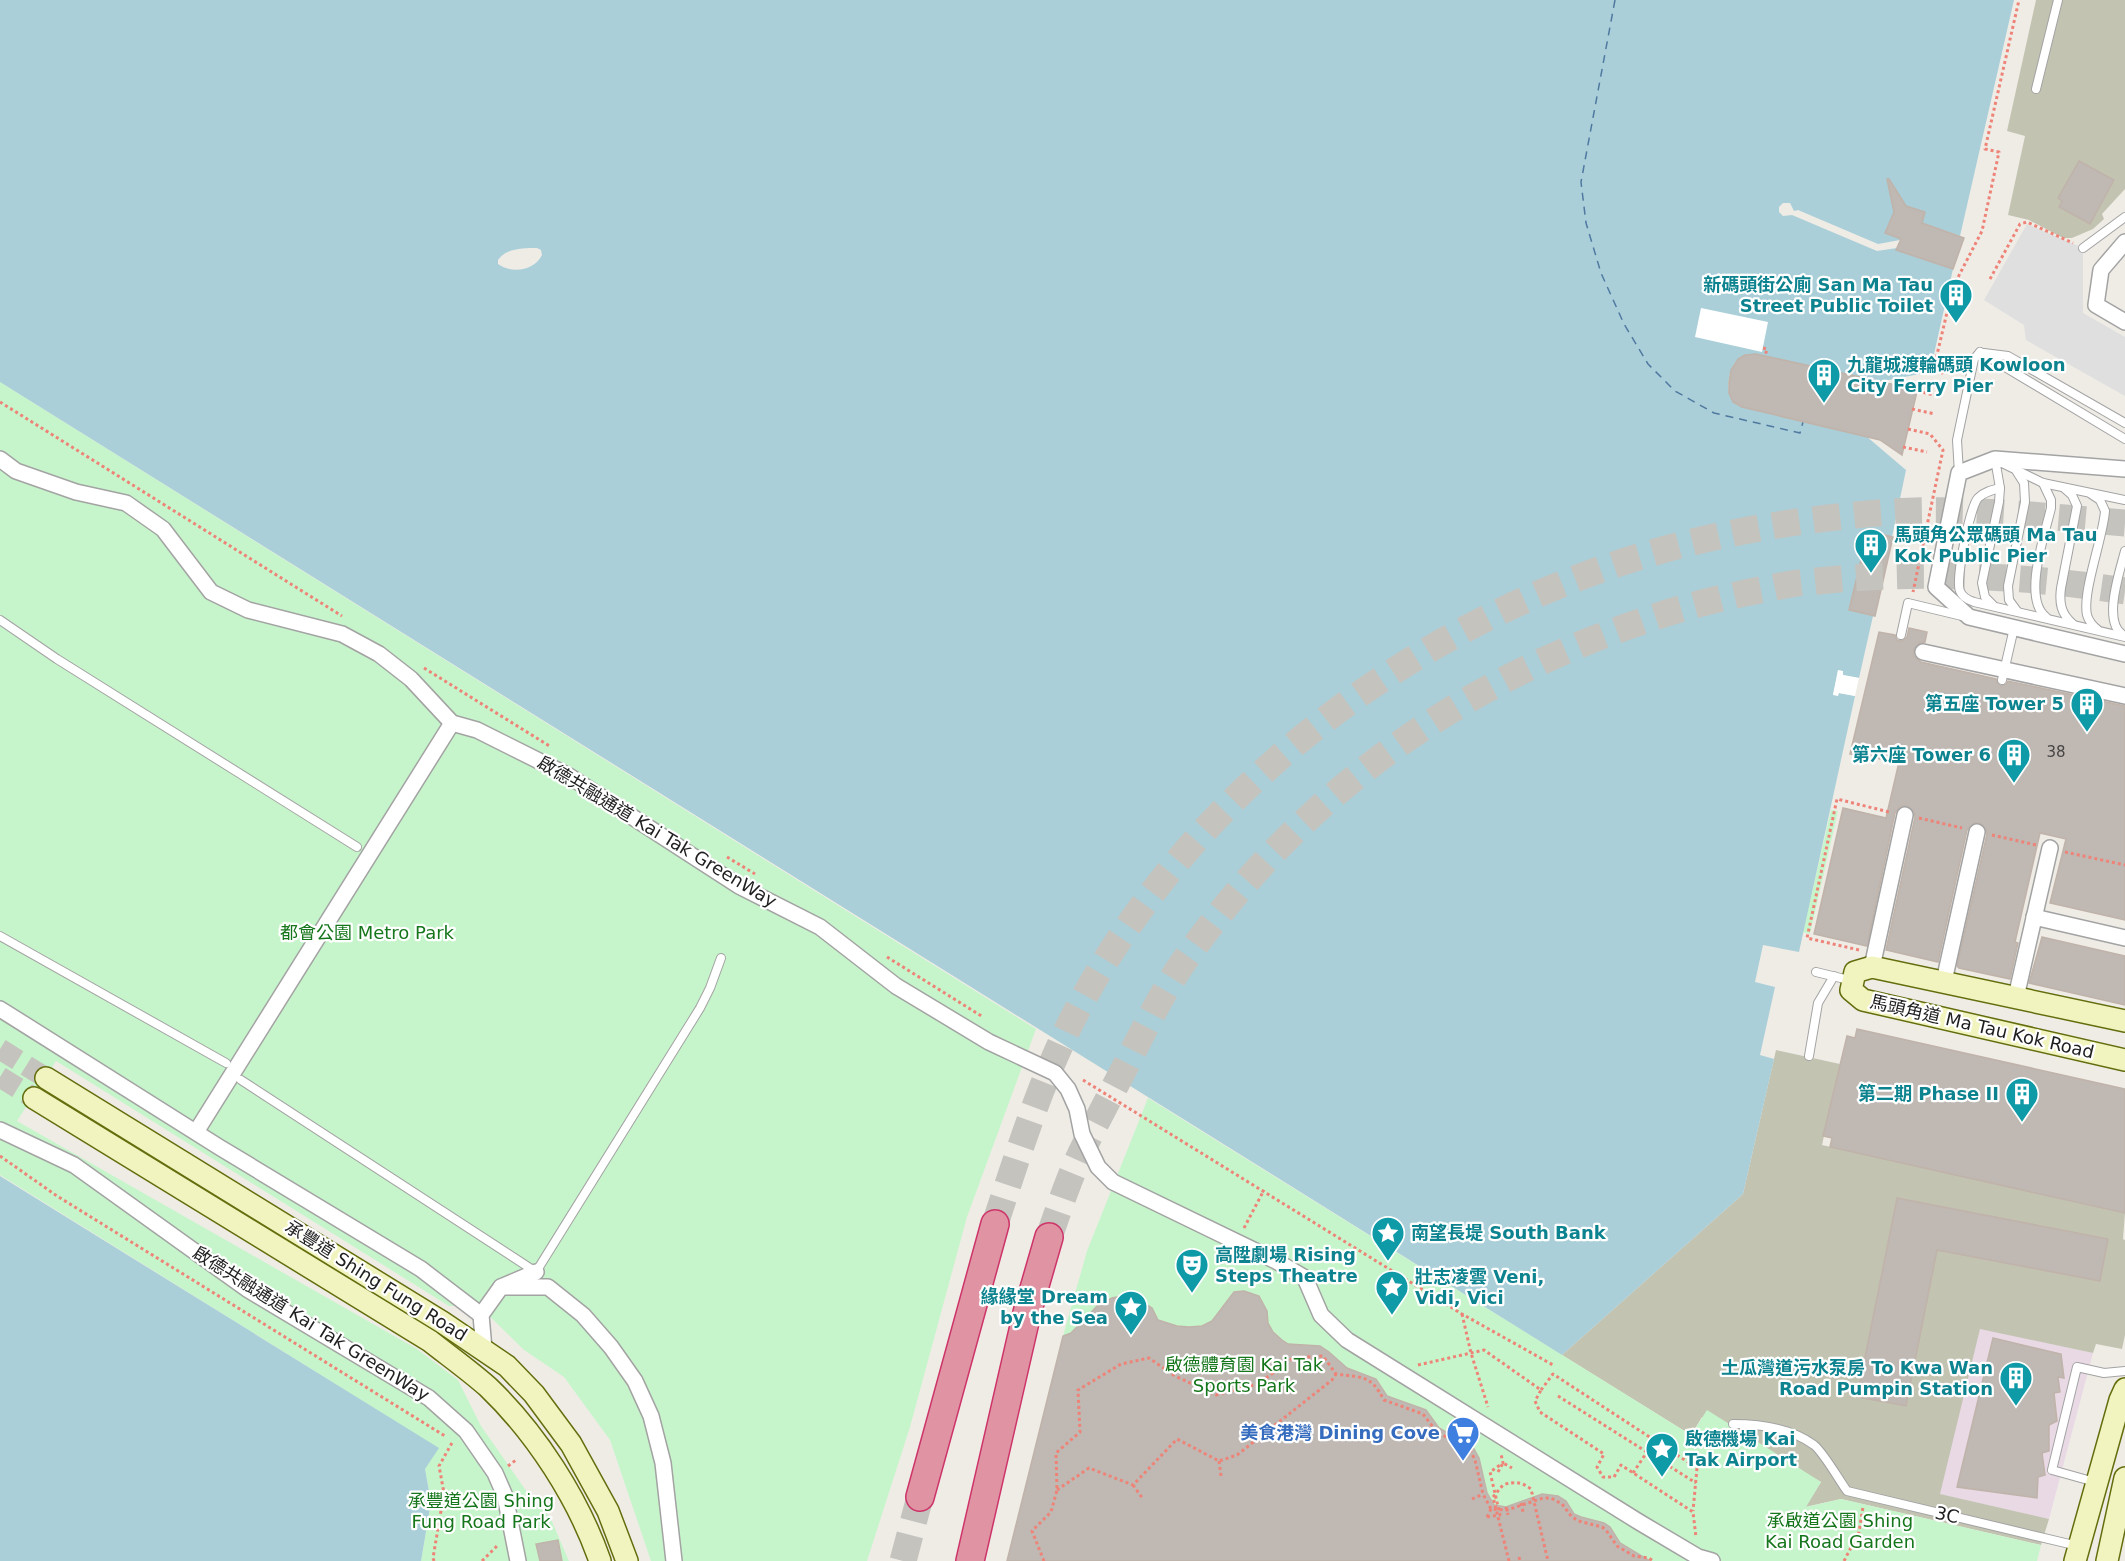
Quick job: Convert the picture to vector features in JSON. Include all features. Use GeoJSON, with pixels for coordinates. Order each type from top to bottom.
{"type":"FeatureCollection","features":[{"type":"Feature","properties":{"kind":"highway"},"geometry":{"type":"LineString","coordinates":[[920,1497],[995,1224]]}},
{"type":"Feature","properties":{"kind":"highway"},"geometry":{"type":"LineString","coordinates":[[970,1561],[1024,1324],[1049,1237]]}},
{"type":"Feature","properties":{"kind":"main road","name":"馬頭角道 Ma Tau Kok Road"},"geometry":{"type":"LineString","coordinates":[[2125,1021],[1872,967],[1843,978],[1851,990],[1863,1000],[2125,1060]]}},
{"type":"Feature","properties":{"kind":"main road","name":"承豐道 Shing Fung Road"},"geometry":{"type":"LineString","coordinates":[[46,1078],[484,1349],[507,1366],[534,1394],[571,1444],[608,1511],[627,1561]]}},
{"type":"Feature","properties":{"kind":"main road","name":"承豐道 Shing Fung Road"},"geometry":{"type":"LineString","coordinates":[[34,1098],[430,1341],[487,1387],[514,1415],[550,1463],[573,1499],[600,1561]]}},
{"type":"Feature","properties":{"kind":"main road"},"geometry":{"type":"LineString","coordinates":[[2077,1553],[2125,1389]]}},
{"type":"Feature","properties":{"kind":"main road"},"geometry":{"type":"LineString","coordinates":[[2107,1561],[2125,1478]]}},
{"type":"Feature","properties":{"kind":"street"},"geometry":{"type":"LineString","coordinates":[[2125,242],[2101,270],[2096,305],[2125,322]]}},
{"type":"Feature","properties":{"kind":"street","name":"啟德共融通道 Kai Tak GreenWay"},"geometry":{"type":"LineString","coordinates":[[0,459],[16,471],[76,492],[126,503],[163,529],[211,592],[248,610],[342,634],[379,654],[411,679],[452,723],[477,730],[569,776],[739,886],[820,927],[896,986],[989,1042],[1055,1072],[1068,1089],[1077,1109],[1082,1134],[1098,1167],[1113,1182],[1236,1242]]}},
{"type":"Feature","properties":{"kind":"street"},"geometry":{"type":"LineString","coordinates":[[2125,469],[1995,459],[1959,473],[1936,587],[1969,617],[2125,654]]}},
{"type":"Feature","properties":{"kind":"street"},"geometry":{"type":"LineString","coordinates":[[1923,652],[2004,675],[2125,696]]}},
{"type":"Feature","properties":{"kind":"street"},"geometry":{"type":"LineString","coordinates":[[196,1132],[452,723]]}},
{"type":"Feature","properties":{"kind":"street"},"geometry":{"type":"LineString","coordinates":[[1872,967],[1905,815]]}},
{"type":"Feature","properties":{"kind":"street"},"geometry":{"type":"LineString","coordinates":[[1944,981],[1977,832]]}},
{"type":"Feature","properties":{"kind":"street"},"geometry":{"type":"LineString","coordinates":[[2016,997],[2050,848]]}},
{"type":"Feature","properties":{"kind":"street"},"geometry":{"type":"LineString","coordinates":[[2034,917],[2125,938]]}},
{"type":"Feature","properties":{"kind":"street"},"geometry":{"type":"LineString","coordinates":[[0,1009],[421,1269],[481,1315]]}},
{"type":"Feature","properties":{"kind":"street","name":"啟德共融通道 Kai Tak GreenWay"},"geometry":{"type":"LineString","coordinates":[[0,1130],[74,1165],[247,1289],[429,1398],[466,1431],[495,1473],[505,1496],[518,1561]]}},
{"type":"Feature","properties":{"kind":"street"},"geometry":{"type":"LineString","coordinates":[[1236,1242],[1305,1278],[1321,1315],[1347,1340],[1705,1559]]}},
{"type":"Feature","properties":{"kind":"street"},"geometry":{"type":"LineString","coordinates":[[484,1349],[481,1315],[501,1287],[536,1272]]}},
{"type":"Feature","properties":{"kind":"street"},"geometry":{"type":"LineString","coordinates":[[501,1287],[548,1287],[584,1315],[635,1381],[651,1416],[663,1463],[674,1561]]}},
{"type":"Feature","properties":{"kind":"lane"},"geometry":{"type":"LineString","coordinates":[[2036,89],[2058,0]]}},
{"type":"Feature","properties":{"kind":"lane"},"geometry":{"type":"LineString","coordinates":[[2083,248],[2125,217]]}},
{"type":"Feature","properties":{"kind":"lane"},"geometry":{"type":"LineString","coordinates":[[1980,352],[2008,356],[2125,423]]}},
{"type":"Feature","properties":{"kind":"lane"},"geometry":{"type":"LineString","coordinates":[[1980,352],[2125,439]]}},
{"type":"Feature","properties":{"kind":"lane"},"geometry":{"type":"LineString","coordinates":[[1959,473],[1957,440],[1974,359],[1980,352]]}},
{"type":"Feature","properties":{"kind":"lane"},"geometry":{"type":"LineString","coordinates":[[1995,459],[2043,483],[2123,501]]}},
{"type":"Feature","properties":{"kind":"lane"},"geometry":{"type":"LineString","coordinates":[[1994,607],[1985,597],[1982,584],[2000,488],[1995,459]]}},
{"type":"Feature","properties":{"kind":"lane"},"geometry":{"type":"LineString","coordinates":[[2017,472],[2024,483],[2025,502],[2008,586],[2009,600],[2018,612]]}},
{"type":"Feature","properties":{"kind":"lane"},"geometry":{"type":"LineString","coordinates":[[2043,483],[2051,500],[2051,508],[2034,591],[2039,611],[2048,619]]}},
{"type":"Feature","properties":{"kind":"lane"},"geometry":{"type":"LineString","coordinates":[[2000,488],[1984,493],[1974,504],[1958,581],[1962,595],[1994,607],[2125,636]]}},
{"type":"Feature","properties":{"kind":"lane"},"geometry":{"type":"LineString","coordinates":[[2064,488],[2072,495],[2077,506],[2060,602],[2064,615],[2074,625]]}},
{"type":"Feature","properties":{"kind":"lane"},"geometry":{"type":"LineString","coordinates":[[2091,494],[2100,500],[2105,511],[2087,601],[2091,624],[2100,631]]}},
{"type":"Feature","properties":{"kind":"lane"},"geometry":{"type":"LineString","coordinates":[[2125,551],[2113,607],[2116,629],[2125,636]]}},
{"type":"Feature","properties":{"kind":"lane"},"geometry":{"type":"LineString","coordinates":[[1901,635],[1908,603],[1969,617]]}},
{"type":"Feature","properties":{"kind":"lane"},"geometry":{"type":"LineString","coordinates":[[0,620],[57,659],[357,847]]}},
{"type":"Feature","properties":{"kind":"lane"},"geometry":{"type":"LineString","coordinates":[[2004,675],[2014,628]]}},
{"type":"Feature","properties":{"kind":"lane"},"geometry":{"type":"LineString","coordinates":[[0,936],[226,1063]]}},
{"type":"Feature","properties":{"kind":"lane"},"geometry":{"type":"LineString","coordinates":[[241,1080],[536,1272],[700,1008],[721,958]]}},
{"type":"Feature","properties":{"kind":"lane"},"geometry":{"type":"LineString","coordinates":[[1816,972],[1843,978]]}},
{"type":"Feature","properties":{"kind":"lane"},"geometry":{"type":"LineString","coordinates":[[1809,1056],[1818,1003],[1843,978]]}},
{"type":"Feature","properties":{"kind":"lane"},"geometry":{"type":"LineString","coordinates":[[2097,1482],[2052,1470],[2077,1367],[2104,1373],[2125,1371]]}},
{"type":"Feature","properties":{"kind":"lane","name":"3C"},"geometry":{"type":"LineString","coordinates":[[1733,1424],[1750,1424],[1785,1430],[1815,1446],[1847,1491],[2077,1553]]}},
{"type":"Feature","properties":{"kind":"path"},"geometry":{"type":"LineString","coordinates":[[1943,374],[1936,359],[1953,287],[1982,231],[1999,152],[1985,148],[2019,0]]}},
{"type":"Feature","properties":{"kind":"path"},"geometry":{"type":"LineString","coordinates":[[1990,279],[2020,224],[2027,222],[2083,248]]}},
{"type":"Feature","properties":{"kind":"path"},"geometry":{"type":"LineString","coordinates":[[1763,348],[1767,349],[1765,356]]}},
{"type":"Feature","properties":{"kind":"path"},"geometry":{"type":"LineString","coordinates":[[1917,391],[1938,396]]}},
{"type":"Feature","properties":{"kind":"path"},"geometry":{"type":"LineString","coordinates":[[1912,409],[1935,414]]}},
{"type":"Feature","properties":{"kind":"path"},"geometry":{"type":"LineString","coordinates":[[1908,429],[1930,434],[1943,450],[1911,603]]}},
{"type":"Feature","properties":{"kind":"path"},"geometry":{"type":"LineString","coordinates":[[1903,447],[1927,452]]}},
{"type":"Feature","properties":{"kind":"path"},"geometry":{"type":"LineString","coordinates":[[1807,938],[1837,800]]}},
{"type":"Feature","properties":{"kind":"path"},"geometry":{"type":"LineString","coordinates":[[1141,1115],[1462,1314],[1553,1365]]}},
{"type":"Feature","properties":{"kind":"path"},"geometry":{"type":"LineString","coordinates":[[0,1156],[57,1196],[454,1441],[439,1466],[444,1494],[434,1561]]}},
{"type":"Feature","properties":{"kind":"path"},"geometry":{"type":"LineString","coordinates":[[1236,1242],[1264,1190]]}},
{"type":"Feature","properties":{"kind":"path"},"geometry":{"type":"LineString","coordinates":[[1462,1314],[1470,1353],[1496,1432],[1503,1463],[1498,1472]]}},
{"type":"Feature","properties":{"kind":"path"},"geometry":{"type":"LineString","coordinates":[[1396,1370],[1484,1350],[1541,1390]]}},
{"type":"Feature","properties":{"kind":"path"},"geometry":{"type":"LineString","coordinates":[[1044,1561],[1032,1531],[1051,1512],[1058,1490],[1056,1453],[1080,1432],[1078,1390],[1121,1364],[1149,1358],[1175,1376],[1216,1395],[1258,1384],[1293,1359],[1323,1356],[1336,1374],[1373,1382],[1384,1400],[1423,1413],[1437,1431],[1470,1450],[1475,1460],[1483,1494],[1491,1509]]}},
{"type":"Feature","properties":{"kind":"path"},"geometry":{"type":"LineString","coordinates":[[1133,1485],[1177,1439],[1218,1461],[1238,1455],[1332,1380],[1336,1374]]}},
{"type":"Feature","properties":{"kind":"path"},"geometry":{"type":"LineString","coordinates":[[1693,1512],[1621,1465],[1614,1477],[1603,1477],[1597,1467],[1604,1454],[1539,1412],[1535,1401],[1553,1374],[1697,1468],[1693,1512],[1705,1559]]}},
{"type":"Feature","properties":{"kind":"path"},"geometry":{"type":"LineString","coordinates":[[1558,1396],[1696,1483]]}},
{"type":"Feature","properties":{"kind":"path"},"geometry":{"type":"LineString","coordinates":[[1633,1473],[1647,1452]]}},
{"type":"Feature","properties":{"kind":"path"},"geometry":{"type":"LineString","coordinates":[[1218,1461],[1221,1476]]}},
{"type":"Feature","properties":{"kind":"path"},"geometry":{"type":"LineString","coordinates":[[1503,1463],[1512,1468]]}},
{"type":"Feature","properties":{"kind":"path"},"geometry":{"type":"LineString","coordinates":[[1491,1509],[1487,1517],[1500,1515],[1490,1473],[1503,1463]]}},
{"type":"Feature","properties":{"kind":"path"},"geometry":{"type":"LineString","coordinates":[[1058,1490],[1089,1468],[1133,1485],[1143,1499]]}},
{"type":"Feature","properties":{"kind":"path"},"geometry":{"type":"LineString","coordinates":[[1509,1561],[1493,1497],[1503,1485],[1518,1482],[1531,1489],[1548,1561]]}},
{"type":"Feature","properties":{"kind":"path"},"geometry":{"type":"LineString","coordinates":[[1472,1499],[1483,1494]]}},
{"type":"Feature","properties":{"kind":"path"},"geometry":{"type":"LineString","coordinates":[[1491,1509],[1507,1511],[1543,1498],[1557,1500],[1572,1517],[1606,1530],[1617,1546],[1634,1556],[1653,1561]]}},
{"type":"Feature","properties":{"kind":"path"},"geometry":{"type":"LineString","coordinates":[[1844,1561],[1859,1532],[1863,1504]]}},
{"type":"Feature","properties":{"kind":"path"},"geometry":{"type":"LineString","coordinates":[[1521,1505],[1523,1512]]}},
{"type":"Feature","properties":{"kind":"shaded area"},"geometry":{"type":"Polygon","coordinates":[[[2036,0],[2125,0],[2125,189],[2102,214],[2104,219],[2093,229],[2072,238],[2063,238],[2029,220],[2008,215],[2025,136],[2007,131],[2036,0]]]}},
{"type":"Feature","properties":{"kind":"shaded area"},"geometry":{"type":"Polygon","coordinates":[[[2027,224],[2083,248],[2083,313],[2125,337],[2125,396],[2026,340],[2024,325],[1984,300],[2027,224]]]}},
{"type":"Feature","properties":{"kind":"shaded area"},"geometry":{"type":"Polygon","coordinates":[[[1776,1050],[1840,1064],[1822,1145],[2125,1213],[2123,1239],[2125,1240],[2125,1335],[2122,1349],[2096,1344],[2093,1353],[1980,1329],[1940,1494],[2049,1519],[2041,1545],[1841,1499],[1805,1507],[1821,1482],[1702,1417],[1691,1435],[1562,1355],[1743,1194],[1776,1050]]]}},
{"type":"Feature","properties":{"kind":"shaded area","name":"土瓜灣道污水泵房 To Kwa Wan Road Pumpin Station"},"geometry":{"type":"Polygon","coordinates":[[[1980,1328],[2093,1353],[2049,1519],[1939,1494],[1980,1328]]]}},
{"type":"Feature","properties":{"kind":"green space","name":"都會公園 Metro Park"},"geometry":{"type":"Polygon","coordinates":[[[0,382],[1036,1029],[967,1217],[910,1427],[867,1561],[651,1561],[610,1440],[564,1377],[524,1350],[473,1300],[468,1306],[449,1306],[56,1061],[17,1121],[417,1349],[458,1380],[481,1426],[527,1492],[550,1517],[569,1561],[421,1561],[431,1502],[425,1469],[438,1448],[0,1175],[0,382]]]}},
{"type":"Feature","properties":{"kind":"green space"},"geometry":{"type":"Polygon","coordinates":[[[1831,810],[1838,811],[1810,934],[1803,932],[1831,810]]]}},
{"type":"Feature","properties":{"kind":"green space","name":"啟德體育園 Kai Tak Sports Park"},"geometry":{"type":"Polygon","coordinates":[[[1148,1098],[1691,1435],[1707,1410],[1821,1482],[1806,1507],[1841,1499],[2041,1545],[2037,1561],[1007,1561],[1063,1336],[1087,1251],[1148,1098]]]}},
{"type":"Feature","properties":{"kind":"water"},"geometry":{"type":"Polygon","coordinates":[[[0,0],[2014,0],[1960,236],[1922,223],[1900,240],[1878,244],[1798,210],[1794,211],[1790,203],[1783,203],[1779,207],[1779,212],[1783,216],[1792,215],[1877,251],[1897,248],[1897,250],[1953,269],[1930,372],[1878,382],[1756,354],[1739,358],[1731,370],[1728,383],[1730,396],[1737,405],[1866,436],[1906,470],[1892,537],[1868,532],[1849,610],[1873,616],[1859,678],[1843,675],[1838,671],[1833,695],[1839,693],[1855,696],[1799,952],[1763,945],[1755,982],[1775,987],[1760,1055],[1774,1059],[1743,1194],[1562,1355],[0,382],[0,0]],[[532,248],[510,251],[501,256],[498,264],[516,270],[528,268],[534,265],[542,255],[541,250],[532,248]]]}},
{"type":"Feature","properties":{"kind":"water"},"geometry":{"type":"Polygon","coordinates":[[[0,1176],[439,1448],[425,1469],[431,1502],[421,1561],[0,1561],[0,1176]]]}},
{"type":"Feature","properties":{"kind":"pier"},"geometry":{"type":"Polygon","coordinates":[[[1701,308],[1768,322],[1762,352],[1695,337],[1701,308]]]}},
{"type":"Feature","properties":{"kind":"pier"},"geometry":{"type":"Polygon","coordinates":[[[1838,670],[1843,671],[1843,675],[1859,678],[1855,696],[1839,693],[1838,696],[1833,695],[1838,670]]]}},
{"type":"Feature","properties":{"kind":"building"},"geometry":{"type":"Polygon","coordinates":[[[2079,161],[2114,180],[2090,224],[2059,207],[2062,201],[2058,198],[2079,161]]]}},
{"type":"Feature","properties":{"kind":"building"},"geometry":{"type":"Polygon","coordinates":[[[1887,179],[1906,206],[1925,212],[1922,223],[1964,238],[1953,269],[1896,250],[1901,239],[1885,233],[1894,212],[1887,179]]]}},
{"type":"Feature","properties":{"kind":"building","name":"九龍城渡輪碼頭 Kowloon City Ferry Pier"},"geometry":{"type":"Polygon","coordinates":[[[1756,354],[1896,385],[1919,383],[1902,455],[1880,440],[1742,407],[1733,402],[1729,393],[1731,370],[1738,359],[1745,355],[1756,354]]]}},
{"type":"Feature","properties":{"kind":"building","name":"馬頭角公眾碼頭 Ma Tau Kok Public Pier"},"geometry":{"type":"Polygon","coordinates":[[[1868,531],[1893,537],[1875,616],[1849,610],[1868,531]]]}},
{"type":"Feature","properties":{"kind":"building"},"geometry":{"type":"Polygon","coordinates":[[[1909,628],[1927,632],[1925,642],[1920,643],[1914,649],[1914,656],[1921,662],[1996,679],[2001,686],[2008,681],[2125,706],[2125,920],[2050,903],[2066,839],[2040,833],[2015,942],[2018,943],[2010,979],[1957,966],[1987,834],[1986,829],[1980,823],[1974,823],[1967,830],[1938,962],[1886,950],[1915,817],[1914,812],[1908,806],[1901,806],[1895,813],[1867,946],[1814,934],[1843,808],[1886,818],[1899,762],[1850,754],[1879,632],[1895,635],[1897,640],[1902,641],[1907,637],[1909,628]]]}},
{"type":"Feature","properties":{"kind":"building"},"geometry":{"type":"Polygon","coordinates":[[[2042,937],[2125,956],[2125,1005],[2029,983],[2042,937]]]}},
{"type":"Feature","properties":{"kind":"building","name":"第二期 Phase II"},"geometry":{"type":"Polygon","coordinates":[[[1857,1029],[2125,1089],[2125,1213],[1830,1147],[1832,1138],[1823,1136],[1847,1036],[1855,1038],[1857,1029]]]}},
{"type":"Feature","properties":{"kind":"building"},"geometry":{"type":"Polygon","coordinates":[[[1897,1198],[2108,1239],[2100,1281],[1937,1250],[1906,1406],[1857,1397],[1897,1198]]]}},
{"type":"Feature","properties":{"kind":"building"},"geometry":{"type":"Polygon","coordinates":[[[1244,1291],[1259,1296],[1267,1311],[1268,1323],[1273,1332],[1282,1340],[1288,1344],[1320,1346],[1347,1368],[1376,1379],[1387,1396],[1426,1410],[1439,1428],[1473,1447],[1479,1458],[1487,1493],[1494,1505],[1506,1507],[1542,1494],[1558,1496],[1566,1501],[1574,1514],[1604,1523],[1610,1527],[1620,1543],[1650,1561],[1007,1561],[1063,1336],[1071,1333],[1098,1305],[1112,1298],[1127,1295],[1152,1308],[1158,1320],[1189,1327],[1202,1326],[1212,1321],[1234,1292],[1244,1291]]]}},
{"type":"Feature","properties":{"kind":"building","name":"土瓜灣道污水泵房 To Kwa Wan Road Pumpin Station"},"geometry":{"type":"Polygon","coordinates":[[[1993,1338],[2061,1354],[2064,1378],[2058,1377],[2060,1392],[2054,1393],[2057,1421],[2049,1425],[2049,1451],[2042,1453],[2045,1475],[2038,1477],[2037,1498],[1957,1487],[1993,1338]]]}},
{"type":"Feature","properties":{"kind":"building"},"geometry":{"type":"Polygon","coordinates":[[[558,1540],[562,1561],[540,1561],[536,1544],[558,1540]]]}},
{"type":"Feature","properties":{"kind":"ferry route"},"geometry":{"type":"LineString","coordinates":[[1615,0],[1581,182],[1586,223],[1601,273],[1624,324],[1648,364],[1675,391],[1714,413],[1800,433],[1803,422]]}},
{"type":"Feature","properties":{"kind":"tunnel"},"geometry":{"type":"LineString","coordinates":[[995,1224],[1035,1105],[1072,1019],[1135,916],[1192,845],[1255,780],[1324,721],[1398,668],[1477,623],[1560,585],[1645,555],[1736,532],[1829,518],[1920,511],[2008,513],[2125,523]]}},
{"type":"Feature","properties":{"kind":"tunnel"},"geometry":{"type":"LineString","coordinates":[[1049,1237],[1081,1153],[1152,1014],[1182,964],[1227,905],[1275,851],[1327,801],[1383,756],[1442,716],[1504,680],[1570,649],[1640,622],[1729,596],[1784,585],[1847,578],[1927,575],[2046,581],[2125,591]]}},
{"type":"Feature","properties":{"kind":"tunnel"},"geometry":{"type":"LineString","coordinates":[[0,1049],[46,1078]]}},
{"type":"Feature","properties":{"kind":"tunnel"},"geometry":{"type":"LineString","coordinates":[[0,1077],[34,1098]]}},
{"type":"Feature","properties":{"kind":"tunnel"},"geometry":{"type":"LineString","coordinates":[[903,1561],[920,1497]]}},
{"type":"Feature","properties":{"kind":"place","name":"新碼頭街公廁 San Ma Tau Street Public Toilet"},"geometry":{"type":"Point","coordinates":[1956,324]}},
{"type":"Feature","properties":{"kind":"place","name":"九龍城渡輪碼頭 Kowloon City Ferry Pier"},"geometry":{"type":"Point","coordinates":[1824,404]}},
{"type":"Feature","properties":{"kind":"place","name":"馬頭角公眾碼頭 Ma Tau Kok Public Pier"},"geometry":{"type":"Point","coordinates":[1871,574]}},
{"type":"Feature","properties":{"kind":"place","name":"第五座 Tower 5"},"geometry":{"type":"Point","coordinates":[2087,733]}},
{"type":"Feature","properties":{"kind":"place","name":"第六座 Tower 6"},"geometry":{"type":"Point","coordinates":[2014,784]}},
{"type":"Feature","properties":{"kind":"place","name":"第二期 Phase II"},"geometry":{"type":"Point","coordinates":[2022,1123]}},
{"type":"Feature","properties":{"kind":"place","name":"南望長堤 South Bank"},"geometry":{"type":"Point","coordinates":[1388,1262]}},
{"type":"Feature","properties":{"kind":"place","name":"高陞劇場 Rising Steps Theatre"},"geometry":{"type":"Point","coordinates":[1192,1294]}},
{"type":"Feature","properties":{"kind":"place","name":"壯志凌雲 Veni, Vidi, Vici"},"geometry":{"type":"Point","coordinates":[1392,1316]}},
{"type":"Feature","properties":{"kind":"place","name":"緣緣堂 Dream by the Sea"},"geometry":{"type":"Point","coordinates":[1131,1336]}},
{"type":"Feature","properties":{"kind":"place","name":"土瓜灣道污水泵房 To Kwa Wan Road Pumpin Station"},"geometry":{"type":"Point","coordinates":[2016,1407]}},
{"type":"Feature","properties":{"kind":"place","name":"美食港灣 Dining Cove"},"geometry":{"type":"Point","coordinates":[1463,1462]}},
{"type":"Feature","properties":{"kind":"place","name":"啟德機場 Kai Tak Airport"},"geometry":{"type":"Point","coordinates":[1662,1478]}},
{"type":"Feature","properties":{"kind":"park label","name":"承豐道公園 Shing Fung Road Park"},"geometry":{"type":"Point","coordinates":[481,1511]}},
{"type":"Feature","properties":{"kind":"park label","name":"承啟道公園 Shing Kai Road Garden"},"geometry":{"type":"Point","coordinates":[1840,1531]}}]}
